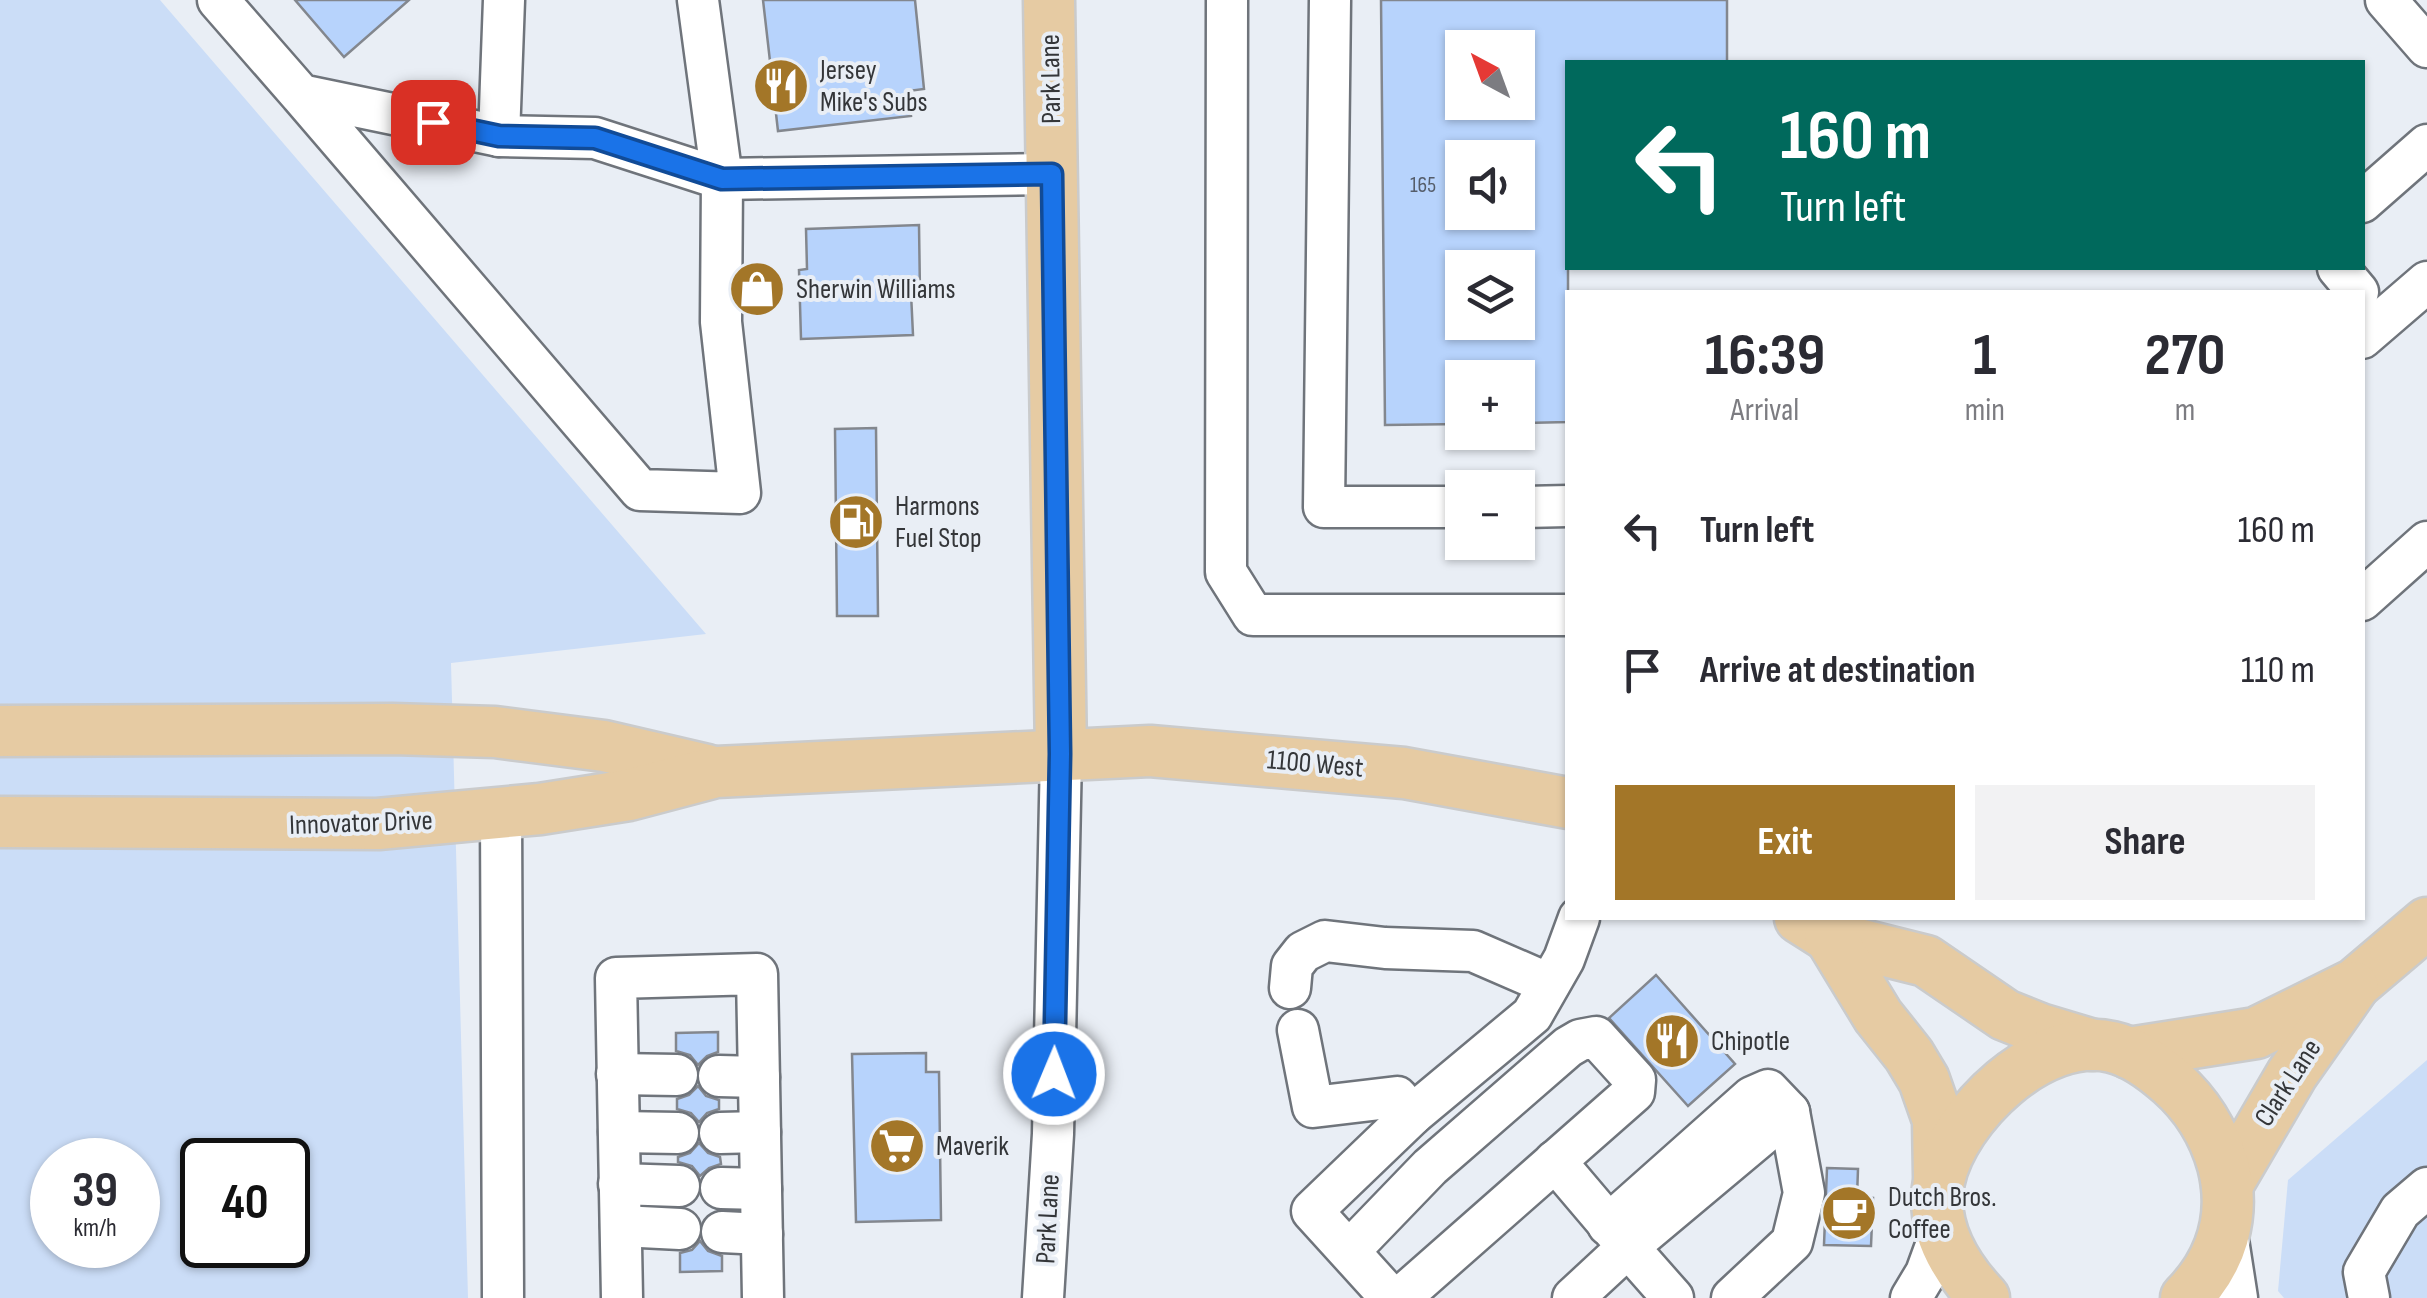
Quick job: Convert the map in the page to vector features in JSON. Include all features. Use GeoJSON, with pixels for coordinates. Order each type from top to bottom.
{"type":"FeatureCollection","features":[{"type":"Feature","properties":{"kind":"main road","name":"Park Lane"},"geometry":{"type":"LineString","coordinates":[[1049,0],[1060,754]]}},
{"type":"Feature","properties":{"kind":"main road","name":"Innovator Drive"},"geometry":{"type":"LineString","coordinates":[[0,731],[496,732],[604,746],[716,772]]}},
{"type":"Feature","properties":{"kind":"main road","name":"1100 West"},"geometry":{"type":"LineString","coordinates":[[1060,754],[1180,751],[1404,772],[1565,801]]}},
{"type":"Feature","properties":{"kind":"main road","name":"Innovator Drive"},"geometry":{"type":"LineString","coordinates":[[0,822],[305,826],[451,820],[629,795],[716,772],[1060,754]]}},
{"type":"Feature","properties":{"kind":"main road","name":"Clark Lane"},"geometry":{"type":"LineString","coordinates":[[1941,1205],[1958,1136],[2000,1084],[2054,1054],[2256,1032],[2355,984],[2427,923]]}},
{"type":"Feature","properties":{"kind":"main road"},"geometry":{"type":"LineString","coordinates":[[1815,927],[1926,961],[2005,1015],[2040,1030],[2111,1049],[2162,1075],[2193,1104],[2220,1154],[2227,1206]]}},
{"type":"Feature","properties":{"kind":"main road"},"geometry":{"type":"LineString","coordinates":[[1815,927],[1910,1055],[1929,1092],[1938,1120],[1941,1205],[1956,1263],[1984,1298]]}},
{"type":"Feature","properties":{"kind":"main road","name":"Clark Lane"},"geometry":{"type":"LineString","coordinates":[[2186,1298],[2211,1268],[2227,1206],[2292,1074],[2355,984]]}},
{"type":"Feature","properties":{"kind":"street"},"geometry":{"type":"LineString","coordinates":[[218,0],[640,490],[740,493],[720,322],[722,179],[698,0]]}},
{"type":"Feature","properties":{"kind":"street"},"geometry":{"type":"LineString","coordinates":[[499,136],[504,0]]}},
{"type":"Feature","properties":{"kind":"street"},"geometry":{"type":"LineString","coordinates":[[1227,0],[1226,572],[1253,615],[1565,615]]}},
{"type":"Feature","properties":{"kind":"street"},"geometry":{"type":"LineString","coordinates":[[1330,0],[1324,507],[1445,507]]}},
{"type":"Feature","properties":{"kind":"street"},"geometry":{"type":"LineString","coordinates":[[2386,0],[2427,47]]}},
{"type":"Feature","properties":{"kind":"street"},"geometry":{"type":"LineString","coordinates":[[301,95],[499,136],[595,138],[722,179],[1052,174]]}},
{"type":"Feature","properties":{"kind":"street"},"geometry":{"type":"LineString","coordinates":[[2365,199],[2427,145]]}},
{"type":"Feature","properties":{"kind":"street"},"geometry":{"type":"LineString","coordinates":[[2366,312],[2427,282]]}},
{"type":"Feature","properties":{"kind":"street"},"geometry":{"type":"LineString","coordinates":[[1535,506],[1565,506]]}},
{"type":"Feature","properties":{"kind":"street"},"geometry":{"type":"LineString","coordinates":[[2365,597],[2427,542]]}},
{"type":"Feature","properties":{"kind":"street","name":"Park Lane"},"geometry":{"type":"LineString","coordinates":[[1043,1298],[1053,1134],[1060,754]]}},
{"type":"Feature","properties":{"kind":"street"},"geometry":{"type":"LineString","coordinates":[[501,812],[503,1298]]}},
{"type":"Feature","properties":{"kind":"street"},"geometry":{"type":"LineString","coordinates":[[1391,1298],[1312,1212],[1412,1116],[1532,1014],[1564,959],[1578,920]]}},
{"type":"Feature","properties":{"kind":"street"},"geometry":{"type":"LineString","coordinates":[[1290,988],[1292,966],[1303,952],[1325,940],[1384,948],[1473,952],[1549,984]]}},
{"type":"Feature","properties":{"kind":"street"},"geometry":{"type":"LineString","coordinates":[[622,1298],[616,978],[757,974],[763,1298]]}},
{"type":"Feature","properties":{"kind":"street"},"geometry":{"type":"LineString","coordinates":[[1298,1030],[1313,1107],[1397,1097],[1412,1116]]}},
{"type":"Feature","properties":{"kind":"street"},"geometry":{"type":"LineString","coordinates":[[1348,1252],[1430,1167],[1580,1040],[1596,1037],[1635,1080],[1634,1092],[1400,1298]]}},
{"type":"Feature","properties":{"kind":"street"},"geometry":{"type":"LineString","coordinates":[[617,1074],[676,1076]]}},
{"type":"Feature","properties":{"kind":"street"},"geometry":{"type":"LineString","coordinates":[[719,1076],[759,1077]]}},
{"type":"Feature","properties":{"kind":"street"},"geometry":{"type":"LineString","coordinates":[[1572,1298],[1618,1236],[1789,1112],[1804,1193],[1792,1242],[1732,1298]]}},
{"type":"Feature","properties":{"kind":"street"},"geometry":{"type":"LineString","coordinates":[[618,1132],[678,1132]]}},
{"type":"Feature","properties":{"kind":"street"},"geometry":{"type":"LineString","coordinates":[[720,1132],[760,1132]]}},
{"type":"Feature","properties":{"kind":"street"},"geometry":{"type":"LineString","coordinates":[[1555,1161],[1674,1298]]}},
{"type":"Feature","properties":{"kind":"street"},"geometry":{"type":"LineString","coordinates":[[619,1184],[678,1186]]}},
{"type":"Feature","properties":{"kind":"street"},"geometry":{"type":"LineString","coordinates":[[721,1188],[762,1190]]}},
{"type":"Feature","properties":{"kind":"street"},"geometry":{"type":"LineString","coordinates":[[2369,1298],[2364,1272],[2400,1211],[2427,1188]]}},
{"type":"Feature","properties":{"kind":"street"},"geometry":{"type":"LineString","coordinates":[[1911,1298],[1926,1273],[1941,1205]]}},
{"type":"Feature","properties":{"kind":"street"},"geometry":{"type":"LineString","coordinates":[[2227,1206],[2237,1298]]}},
{"type":"Feature","properties":{"kind":"street"},"geometry":{"type":"LineString","coordinates":[[620,1226],[680,1229]]}},
{"type":"Feature","properties":{"kind":"street"},"geometry":{"type":"LineString","coordinates":[[722,1232],[762,1234]]}},
{"type":"Feature","properties":{"kind":"shaded area"},"geometry":{"type":"Polygon","coordinates":[[[0,0],[160,0],[706,634],[451,663],[468,1298],[0,1298],[0,0]]]}},
{"type":"Feature","properties":{"kind":"shaded area"},"geometry":{"type":"Polygon","coordinates":[[[2427,1060],[2427,1298],[2284,1298],[2278,1291],[2288,1180],[2427,1060]]]}},
{"type":"Feature","properties":{"kind":"building"},"geometry":{"type":"Polygon","coordinates":[[[295,0],[409,0],[344,57],[295,0]]]}},
{"type":"Feature","properties":{"kind":"building"},"geometry":{"type":"Polygon","coordinates":[[[763,0],[915,0],[924,89],[908,91],[911,116],[778,131],[763,0]]]}},
{"type":"Feature","properties":{"kind":"building"},"geometry":{"type":"Polygon","coordinates":[[[1381,0],[1727,0],[1727,60],[1565,60],[1565,422],[1535,423],[1535,360],[1445,360],[1445,424],[1385,425],[1381,0]]]}},
{"type":"Feature","properties":{"kind":"building"},"geometry":{"type":"Polygon","coordinates":[[[919,225],[920,293],[911,293],[913,335],[801,339],[799,270],[807,269],[806,229],[919,225]]]}},
{"type":"Feature","properties":{"kind":"building","name":"Harmons Fuel Stop"},"geometry":{"type":"Polygon","coordinates":[[[876,428],[878,616],[837,616],[835,429],[876,428]]]}},
{"type":"Feature","properties":{"kind":"building","name":"Chipotle"},"geometry":{"type":"Polygon","coordinates":[[[1656,975],[1735,1064],[1688,1106],[1609,1018],[1656,975]]]}},
{"type":"Feature","properties":{"kind":"building"},"geometry":{"type":"Polygon","coordinates":[[[718,1032],[718,1052],[698,1065],[690,1055],[676,1051],[676,1033],[718,1032]]]}},
{"type":"Feature","properties":{"kind":"building","name":"Maverik"},"geometry":{"type":"Polygon","coordinates":[[[926,1053],[926,1072],[939,1072],[941,1220],[856,1222],[852,1054],[926,1053]]]}},
{"type":"Feature","properties":{"kind":"building"},"geometry":{"type":"Polygon","coordinates":[[[698,1086],[706,1096],[719,1100],[719,1109],[707,1113],[699,1122],[691,1113],[677,1109],[677,1099],[698,1086]]]}},
{"type":"Feature","properties":{"kind":"building"},"geometry":{"type":"Polygon","coordinates":[[[699,1143],[708,1153],[720,1157],[721,1164],[700,1176],[692,1166],[678,1162],[678,1157],[690,1153],[699,1143]]]}},
{"type":"Feature","properties":{"kind":"building","name":"Dutch Bros. Coffee"},"geometry":{"type":"Polygon","coordinates":[[[1827,1168],[1858,1169],[1857,1197],[1873,1198],[1871,1246],[1824,1245],[1827,1168]]]}},
{"type":"Feature","properties":{"kind":"building"},"geometry":{"type":"Polygon","coordinates":[[[700,1241],[708,1251],[722,1256],[722,1271],[680,1272],[680,1253],[692,1250],[700,1241]]]}},
{"type":"Feature","properties":{"kind":"place","name":"Jersey Mike's Subs"},"geometry":{"type":"Point","coordinates":[781,86]}},
{"type":"Feature","properties":{"kind":"place","name":"Sherwin Williams"},"geometry":{"type":"Point","coordinates":[757,289]}},
{"type":"Feature","properties":{"kind":"place","name":"Harmons Fuel Stop"},"geometry":{"type":"Point","coordinates":[856,522]}},
{"type":"Feature","properties":{"kind":"place","name":"Chipotle"},"geometry":{"type":"Point","coordinates":[1672,1041]}},
{"type":"Feature","properties":{"kind":"place","name":"Maverik"},"geometry":{"type":"Point","coordinates":[897,1146]}},
{"type":"Feature","properties":{"kind":"place","name":"Dutch Bros. Coffee"},"geometry":{"type":"Point","coordinates":[1849,1213]}},
{"type":"Feature","properties":{"kind":"route"},"geometry":{"type":"LineString","coordinates":[[433,122],[499,136],[595,138],[722,179],[1052,174],[1060,637],[1054,1074]]}}]}
